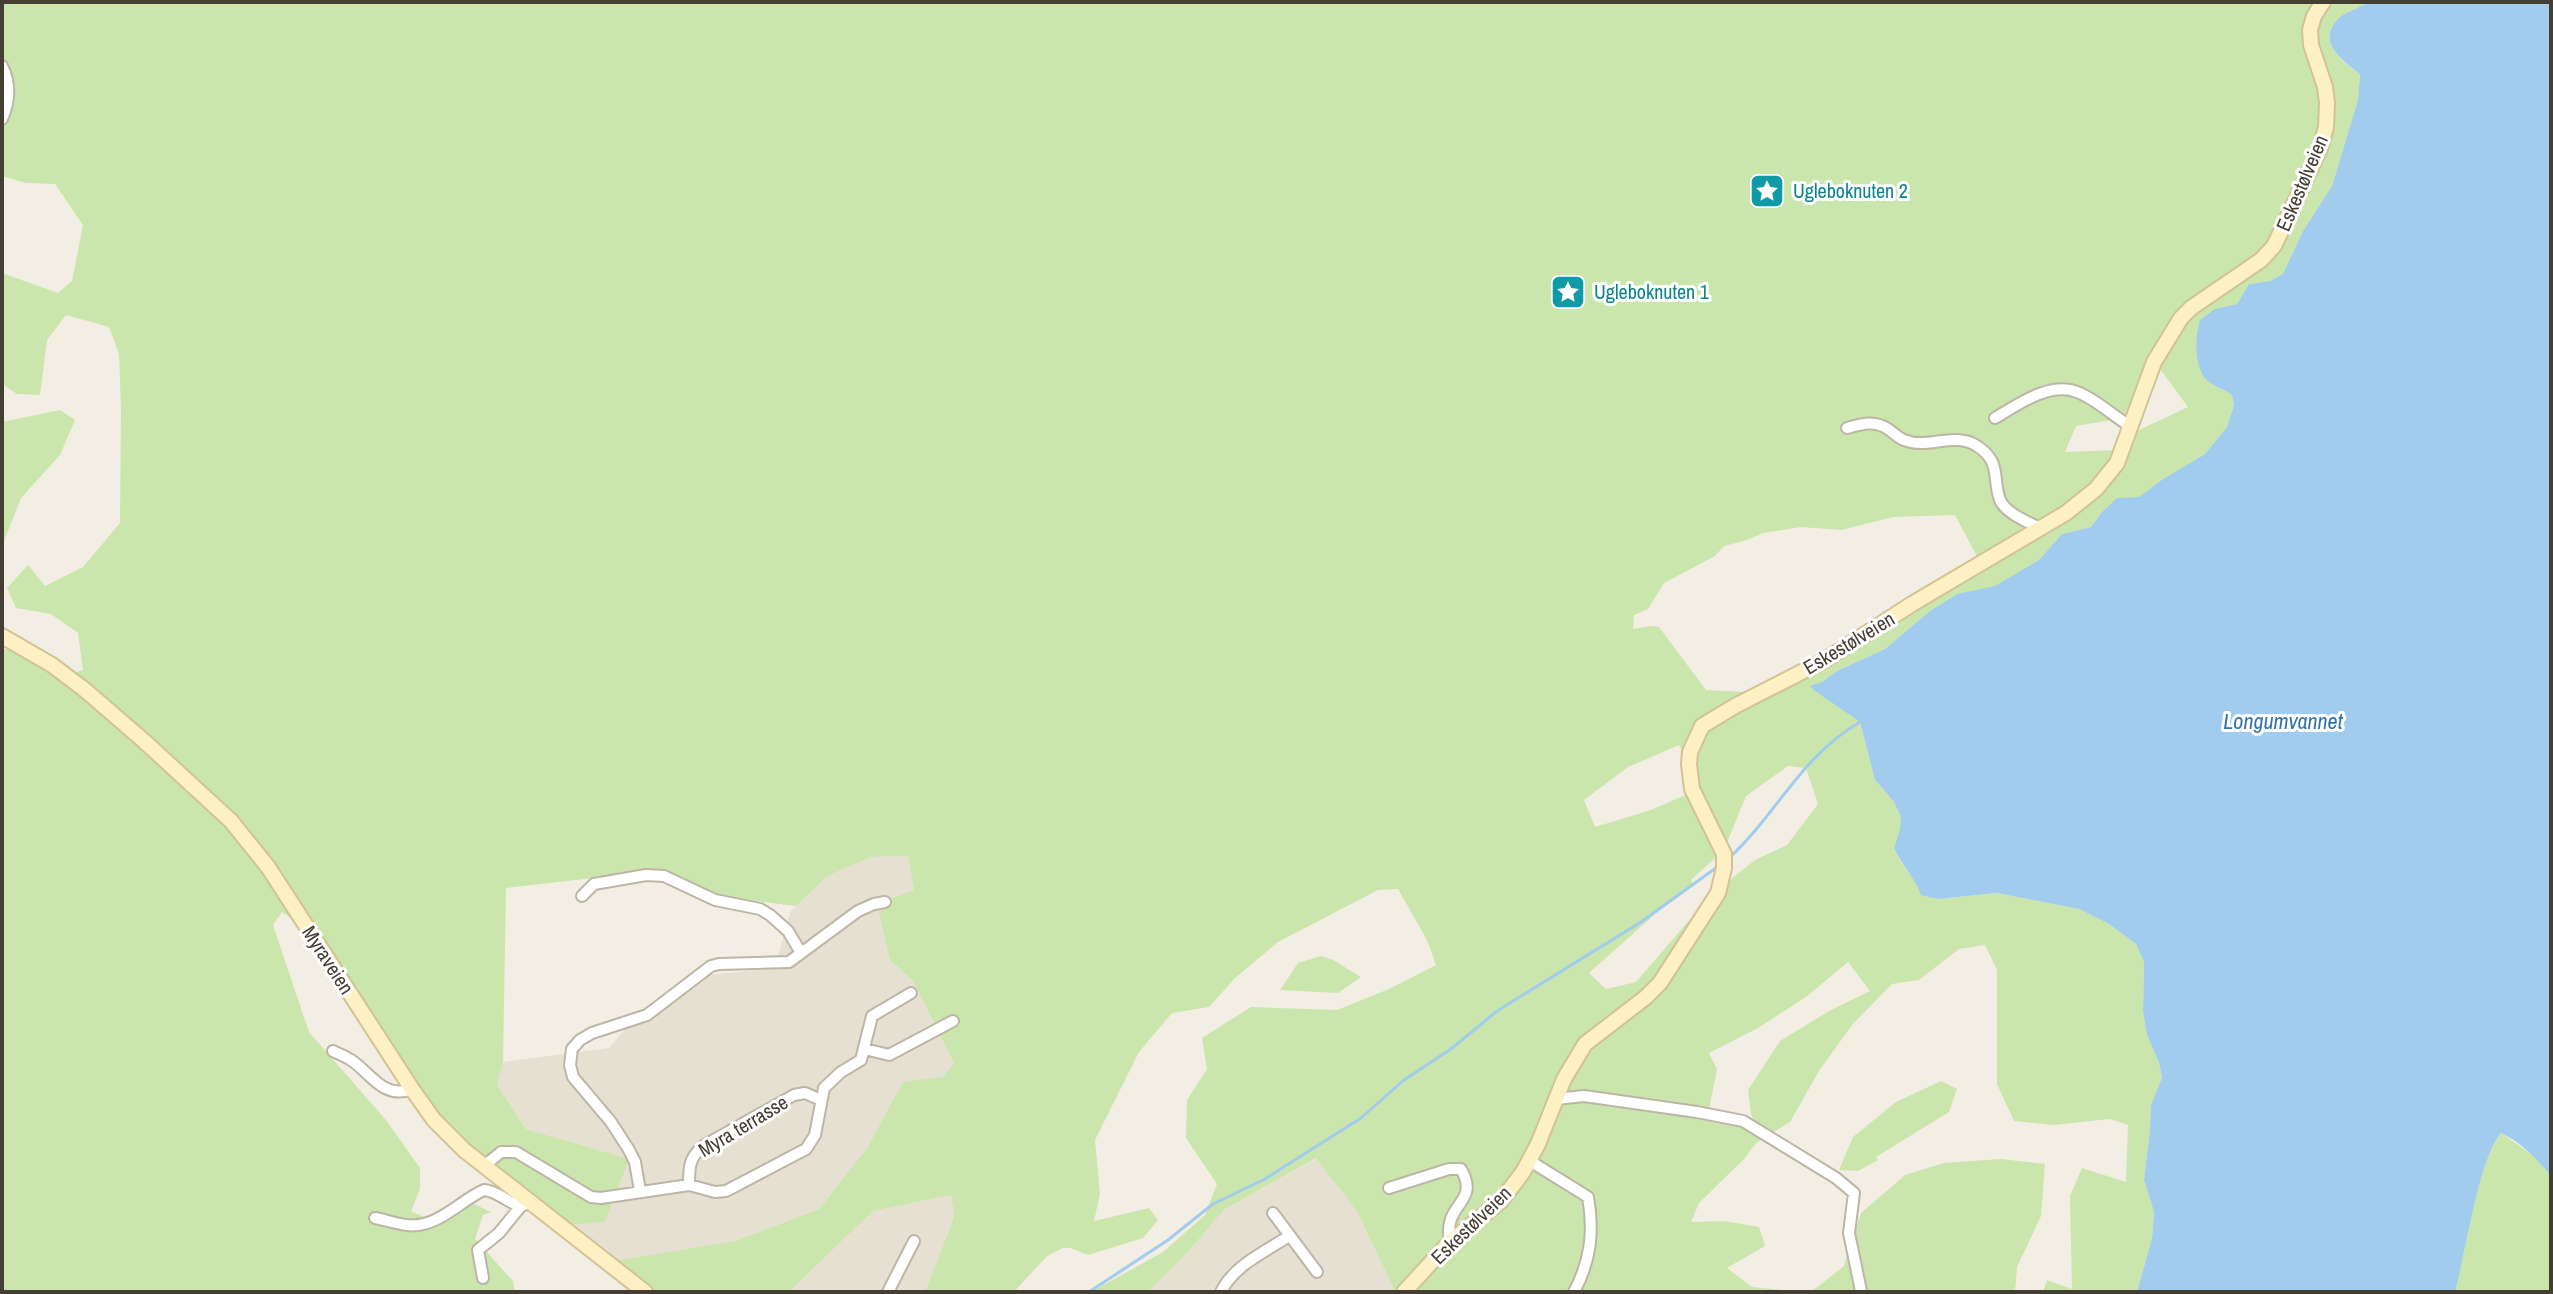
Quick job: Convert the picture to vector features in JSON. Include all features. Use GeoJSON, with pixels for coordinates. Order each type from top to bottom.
{"type":"FeatureCollection","features":[{"type":"Feature","properties":{"kind":"main road","name":"Eskestølveien"},"geometry":{"type":"LineString","coordinates":[[1404,1292],[1450,1242],[1501,1201],[1530,1161],[1564,1079],[1585,1044],[1660,983],[1718,893],[1724,861],[1692,789],[1690,777],[1690,752],[1702,726],[1825,660],[1912,604],[2041,529],[2096,489],[2113,471],[2154,362],[2181,318],[2261,260],[2274,246],[2320,149],[2327,116],[2325,87],[2311,45],[2310,30],[2323,2]]}},
{"type":"Feature","properties":{"kind":"main road","name":"Myraveien"},"geometry":{"type":"LineString","coordinates":[[2,636],[52,665],[85,690],[182,775],[238,830],[268,867],[412,1089],[441,1127],[526,1205],[645,1292]]}},
{"type":"Feature","properties":{"kind":"street"},"geometry":{"type":"LineString","coordinates":[[2,66],[9,97],[2,119]]}},
{"type":"Feature","properties":{"kind":"street"},"geometry":{"type":"LineString","coordinates":[[1995,418],[2026,400],[2059,389],[2079,392],[2130,426]]}},
{"type":"Feature","properties":{"kind":"street"},"geometry":{"type":"LineString","coordinates":[[1847,428],[1868,422],[1885,427],[1903,440],[1920,443],[1964,439],[1980,447],[1996,467],[2001,502],[2009,511],[2041,529]]}},
{"type":"Feature","properties":{"kind":"street"},"geometry":{"type":"LineString","coordinates":[[582,896],[594,884],[646,875],[664,876],[715,900],[760,909],[779,921],[801,953]]}},
{"type":"Feature","properties":{"kind":"street"},"geometry":{"type":"LineString","coordinates":[[640,1191],[635,1162],[629,1150],[611,1122],[573,1077],[570,1065],[572,1049],[592,1033],[647,1015],[711,966],[789,962],[858,911],[885,902]]}},
{"type":"Feature","properties":{"kind":"street","name":"Myra terrasse"},"geometry":{"type":"LineString","coordinates":[[484,1166],[501,1152],[516,1152],[591,1197],[689,1185],[715,1192],[726,1191],[806,1149],[815,1135],[824,1088],[861,1060],[872,1016],[911,993]]}},
{"type":"Feature","properties":{"kind":"street"},"geometry":{"type":"LineString","coordinates":[[865,1049],[889,1055],[953,1021]]}},
{"type":"Feature","properties":{"kind":"street"},"geometry":{"type":"LineString","coordinates":[[333,1051],[353,1061],[389,1091],[406,1092],[412,1089]]}},
{"type":"Feature","properties":{"kind":"street","name":"Myra terrasse"},"geometry":{"type":"LineString","coordinates":[[689,1185],[689,1164],[703,1146],[794,1095],[805,1093],[821,1100]]}},
{"type":"Feature","properties":{"kind":"street"},"geometry":{"type":"LineString","coordinates":[[1556,1099],[1584,1096],[1743,1121],[1836,1178],[1854,1193],[1849,1233],[1861,1291]]}},
{"type":"Feature","properties":{"kind":"street"},"geometry":{"type":"LineString","coordinates":[[1530,1161],[1588,1197],[1592,1219],[1591,1246],[1584,1275],[1574,1292]]}},
{"type":"Feature","properties":{"kind":"street"},"geometry":{"type":"LineString","coordinates":[[1389,1188],[1449,1169],[1461,1169],[1468,1181],[1467,1194],[1449,1218],[1447,1228],[1450,1242]]}},
{"type":"Feature","properties":{"kind":"street"},"geometry":{"type":"LineString","coordinates":[[375,1218],[407,1225],[425,1224],[484,1190],[509,1203],[526,1205]]}},
{"type":"Feature","properties":{"kind":"street"},"geometry":{"type":"LineString","coordinates":[[483,1278],[478,1250],[526,1205]]}},
{"type":"Feature","properties":{"kind":"street"},"geometry":{"type":"LineString","coordinates":[[1273,1213],[1317,1272]]}},
{"type":"Feature","properties":{"kind":"street"},"geometry":{"type":"LineString","coordinates":[[1221,1292],[1227,1280],[1243,1266],[1289,1236]]}},
{"type":"Feature","properties":{"kind":"street"},"geometry":{"type":"LineString","coordinates":[[888,1292],[914,1241]]}},
{"type":"Feature","properties":{"kind":"shaded area"},"geometry":{"type":"Polygon","coordinates":[[[909,856],[914,890],[889,899],[887,939],[890,960],[914,982],[954,1062],[944,1077],[903,1083],[867,1148],[819,1209],[735,1241],[613,1261],[569,1225],[629,1159],[526,1129],[497,1085],[503,1062],[609,1048],[626,1028],[674,999],[699,976],[775,968],[790,912],[826,876],[871,857],[909,856]]]}},
{"type":"Feature","properties":{"kind":"shaded area"},"geometry":{"type":"Polygon","coordinates":[[[1317,1158],[1358,1213],[1395,1292],[1148,1292],[1224,1210],[1317,1158]]]}},
{"type":"Feature","properties":{"kind":"shaded area"},"geometry":{"type":"Polygon","coordinates":[[[951,1195],[954,1217],[925,1292],[789,1292],[873,1211],[951,1195]]]}},
{"type":"Feature","properties":{"kind":"green space"},"geometry":{"type":"Polygon","coordinates":[[[2,2],[2369,2],[2340,17],[2329,34],[2338,56],[2360,74],[2358,100],[2332,186],[2303,231],[2283,274],[2270,281],[2249,284],[2237,304],[2215,309],[2208,381],[2232,395],[2234,405],[2227,427],[2205,454],[2163,479],[2139,498],[2117,499],[2091,527],[2062,534],[2039,560],[1995,587],[1957,594],[1930,611],[1885,649],[1837,671],[1822,682],[1860,722],[1875,780],[1894,802],[1901,817],[1901,830],[1894,848],[1907,871],[1924,888],[1938,899],[1997,893],[2079,909],[2109,924],[2136,944],[2144,962],[2143,1012],[2147,1035],[2162,1079],[2151,1105],[2144,1180],[2154,1212],[2152,1238],[2137,1292],[2043,1292],[2047,1280],[2072,1289],[2070,1196],[2082,1168],[2126,1182],[2128,1125],[2110,1119],[2054,1125],[2014,1121],[1997,1084],[1997,970],[1985,945],[1959,949],[1919,980],[1892,984],[1852,1025],[1819,1071],[1790,1122],[1756,1143],[1699,1203],[1691,1222],[1724,1221],[1759,1227],[1765,1246],[1727,1268],[1752,1287],[1804,1292],[1395,1292],[1358,1213],[1316,1158],[1224,1210],[1148,1292],[1091,1292],[1163,1252],[1205,1215],[1217,1184],[1186,1138],[1187,1100],[1207,1069],[1202,1038],[1251,1007],[1337,1010],[1389,989],[1436,965],[1427,940],[1398,889],[1378,890],[1278,942],[1234,979],[1209,1007],[1172,1013],[1139,1052],[1095,1140],[1100,1194],[1094,1221],[1149,1208],[1158,1220],[1143,1238],[1088,1255],[1063,1248],[1047,1256],[1014,1292],[925,1292],[954,1217],[951,1195],[873,1211],[789,1292],[655,1292],[613,1261],[735,1241],[819,1209],[867,1148],[903,1082],[943,1077],[954,1063],[914,982],[890,960],[879,913],[889,899],[914,890],[908,856],[871,857],[827,876],[796,906],[718,896],[654,871],[506,888],[503,1062],[497,1085],[526,1129],[629,1159],[605,1222],[569,1225],[520,1202],[434,1115],[306,928],[282,912],[273,925],[309,1032],[386,1120],[420,1168],[420,1189],[411,1211],[428,1219],[474,1204],[491,1212],[483,1215],[475,1239],[513,1281],[515,1292],[2,1292],[2,649],[12,650],[63,676],[83,670],[78,633],[51,614],[16,608],[7,588],[28,565],[45,586],[83,567],[120,523],[121,409],[119,354],[109,327],[66,315],[47,340],[40,395],[17,394],[2,384],[2,273],[58,293],[72,281],[83,225],[55,184],[26,183],[2,176],[2,2]],[[2160,369],[2135,416],[2076,426],[2065,452],[2120,450],[2124,437],[2188,407],[2160,369]],[[1955,515],[1894,517],[1841,530],[1801,527],[1763,533],[1724,546],[1715,556],[1664,583],[1648,609],[1634,615],[1633,629],[1659,627],[1706,690],[1764,693],[1864,643],[1941,592],[1967,582],[1982,566],[1955,515]],[[1679,745],[1628,767],[1584,800],[1595,827],[1651,810],[1690,793],[1689,761],[1679,745]],[[1788,766],[1746,796],[1724,850],[1691,880],[1694,885],[1674,897],[1589,973],[1606,989],[1636,982],[1712,894],[1755,860],[1787,845],[1818,804],[1806,768],[1788,766]],[[1848,962],[1806,997],[1758,1028],[1709,1053],[1717,1069],[1708,1114],[1747,1128],[1755,1127],[1748,1090],[1780,1041],[1829,1011],[1870,991],[1848,962]]]}},
{"type":"Feature","properties":{"kind":"green space"},"geometry":{"type":"Polygon","coordinates":[[[60,410],[75,420],[60,455],[21,498],[2,546],[2,422],[60,410]]]}},
{"type":"Feature","properties":{"kind":"green space"},"geometry":{"type":"Polygon","coordinates":[[[1321,956],[1361,977],[1338,993],[1280,990],[1298,963],[1321,956]]]}},
{"type":"Feature","properties":{"kind":"green space"},"geometry":{"type":"Polygon","coordinates":[[[1941,1081],[1957,1089],[1949,1112],[1858,1171],[1839,1170],[1853,1137],[1896,1102],[1941,1081]]]}},
{"type":"Feature","properties":{"kind":"green space"},"geometry":{"type":"Polygon","coordinates":[[[2501,1133],[2534,1156],[2551,1176],[2551,1292],[2455,1292],[2479,1185],[2501,1133]]]}},
{"type":"Feature","properties":{"kind":"green space"},"geometry":{"type":"Polygon","coordinates":[[[2001,1159],[2045,1164],[2041,1216],[2017,1267],[2015,1292],[1811,1292],[1844,1266],[1861,1213],[1905,1175],[1944,1163],[2001,1159]]]}},
{"type":"Feature","properties":{"kind":"water","name":"Longumvannet"},"geometry":{"type":"Polygon","coordinates":[[[2369,2],[2551,2],[2551,1176],[2529,1152],[2501,1133],[2493,1145],[2479,1184],[2455,1292],[2137,1292],[2152,1238],[2154,1212],[2144,1180],[2151,1105],[2162,1078],[2147,1035],[2143,1012],[2144,962],[2136,944],[2109,924],[2079,909],[1997,893],[1938,899],[1921,895],[1894,848],[1901,817],[1894,802],[1875,780],[1860,722],[1810,686],[1885,649],[1930,611],[1957,594],[1995,586],[2039,560],[2062,534],[2091,527],[2117,498],[2139,497],[2205,454],[2227,427],[2234,405],[2232,395],[2209,382],[2200,369],[2196,344],[2200,320],[2215,309],[2237,304],[2249,284],[2270,281],[2283,274],[2303,231],[2332,186],[2358,100],[2360,74],[2339,56],[2330,42],[2330,34],[2340,17],[2369,2]]]}},
{"type":"Feature","properties":{"kind":"waterway"},"geometry":{"type":"LineString","coordinates":[[1729,858],[1821,752],[1860,722]]}},
{"type":"Feature","properties":{"kind":"waterway"},"geometry":{"type":"LineString","coordinates":[[1089,1292],[1168,1240],[1213,1204],[1265,1179],[1361,1118],[1404,1080],[1451,1049],[1497,1011],[1641,922],[1720,865]]}},
{"type":"Feature","properties":{"kind":"place","name":"Ugleboknuten 2"},"geometry":{"type":"Point","coordinates":[1767,191]}},
{"type":"Feature","properties":{"kind":"place","name":"Ugleboknuten 1"},"geometry":{"type":"Point","coordinates":[1568,292]}}]}
